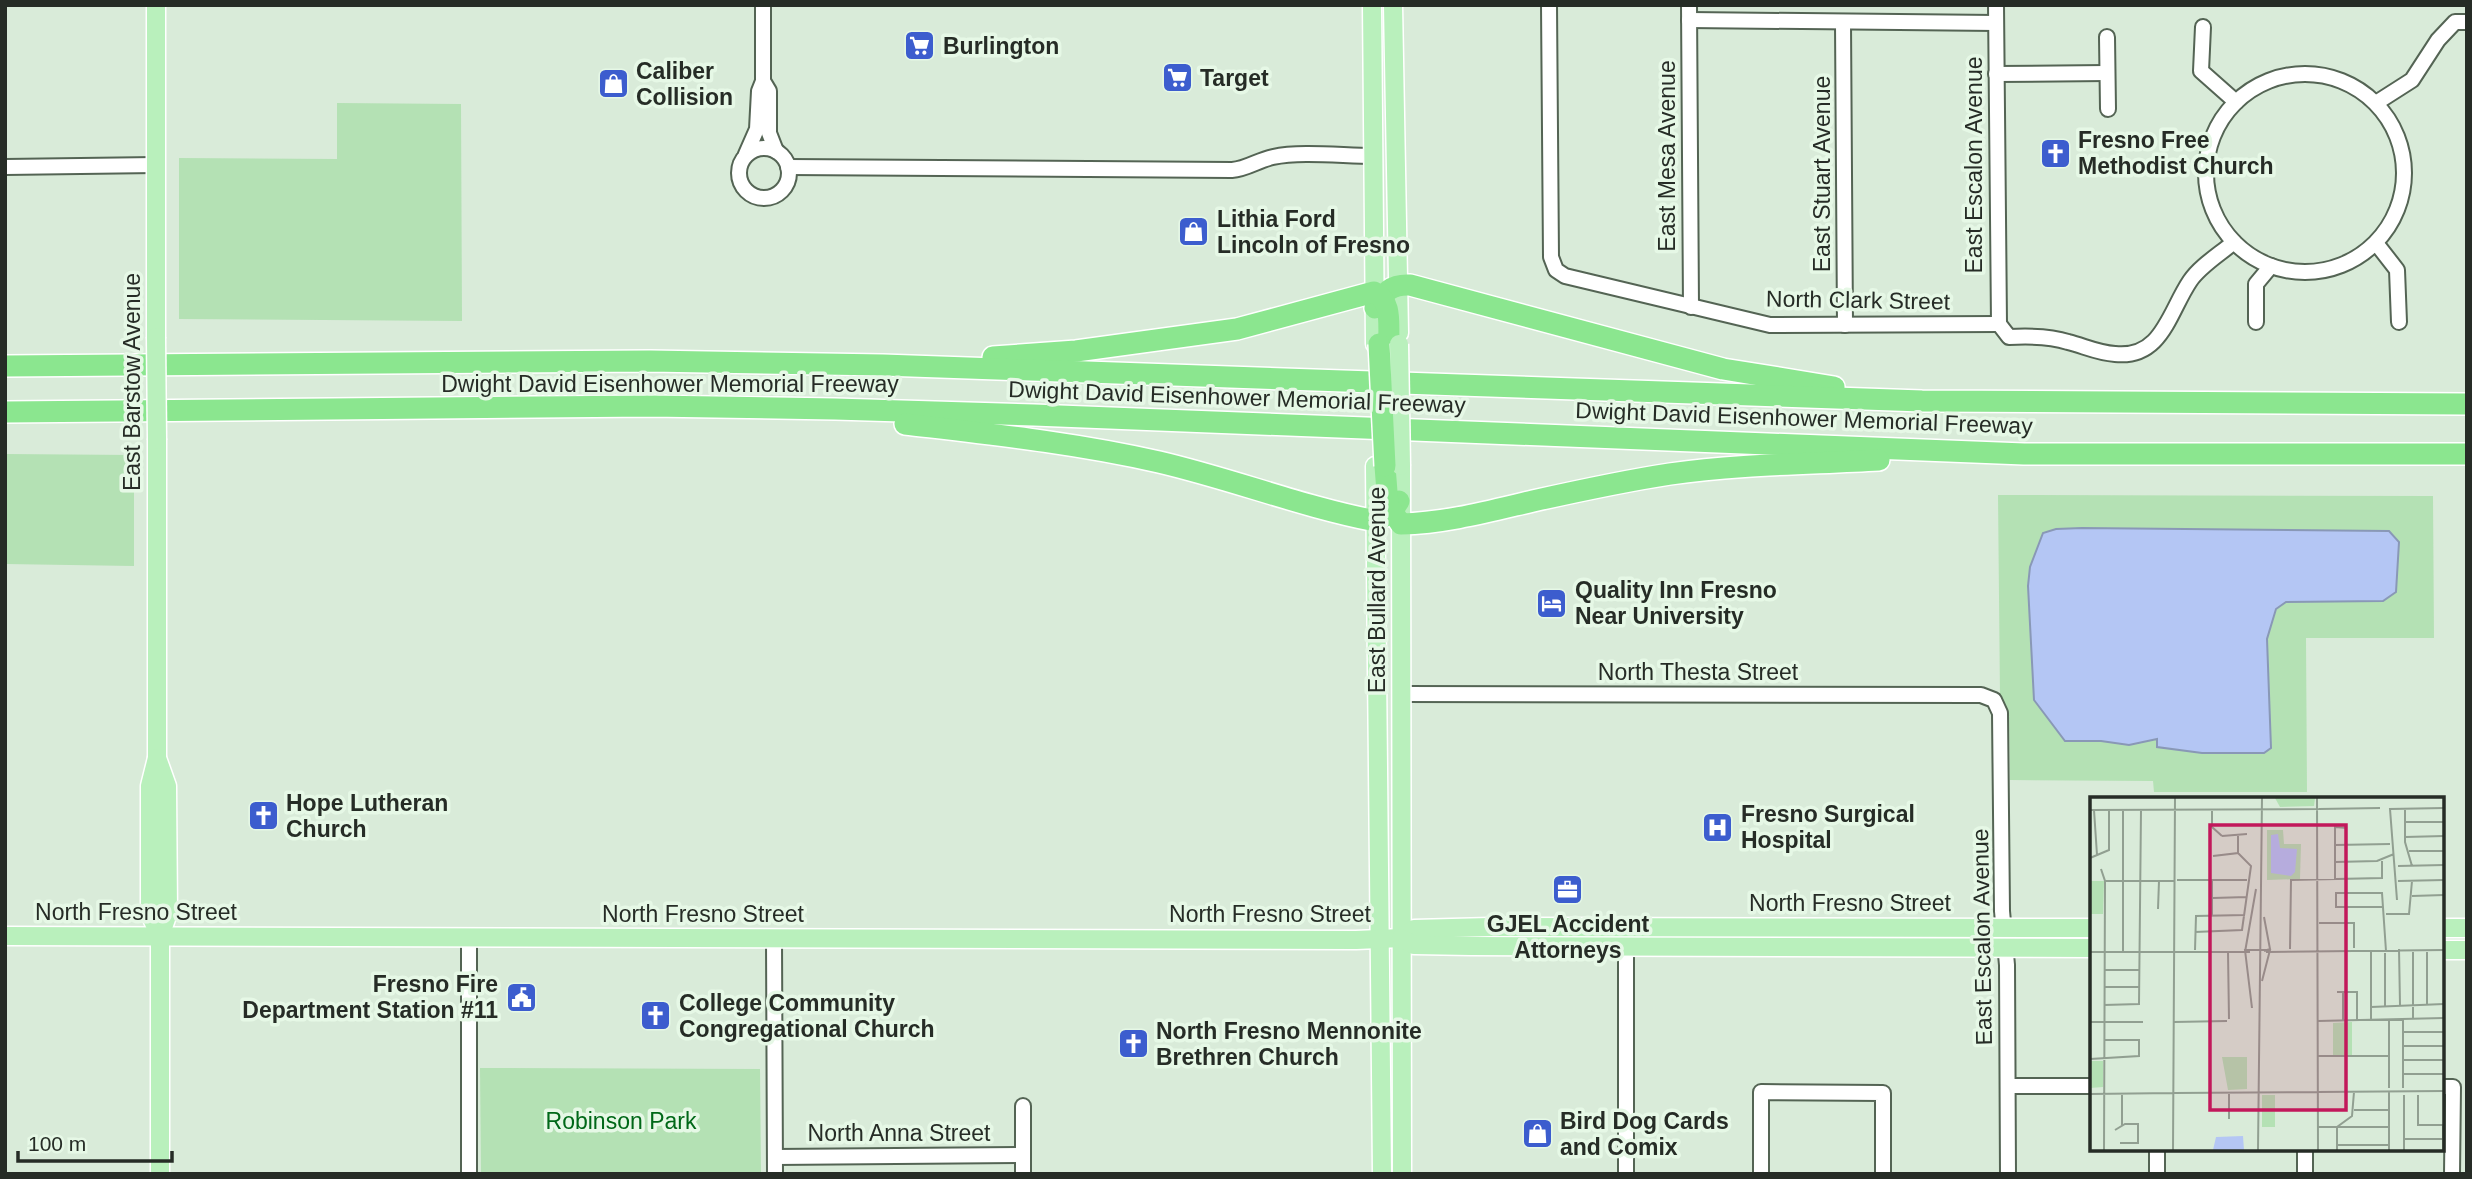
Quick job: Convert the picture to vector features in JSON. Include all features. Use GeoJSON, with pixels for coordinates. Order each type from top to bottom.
{"type":"FeatureCollection","features":[{"type":"Feature","properties":{"kind":"highway"},"geometry":{"type":"LineString","coordinates":[[883,365],[1076,351],[1173,339],[1381,300],[1410,285],[1723,369],[1922,401]]}},
{"type":"Feature","properties":{"kind":"highway"},"geometry":{"type":"LineString","coordinates":[[1381,300],[1388,307],[1385,344],[1393,514]]}},
{"type":"Feature","properties":{"kind":"highway","name":"Dwight David Eisenhower Memorial Freeway"},"geometry":{"type":"LineString","coordinates":[[5,366],[650,361],[883,365],[1922,401],[2467,404]]}},
{"type":"Feature","properties":{"kind":"highway","name":"Dwight David Eisenhower Memorial Freeway"},"geometry":{"type":"LineString","coordinates":[[5,412],[637,407],[835,410],[1075,416],[2024,454],[2467,453]]}},
{"type":"Feature","properties":{"kind":"highway"},"geometry":{"type":"LineString","coordinates":[[835,410],[865,419],[1069,444],[1393,514],[1470,516],[1570,492],[1683,473],[1743,467],[2024,454]]}},
{"type":"Feature","properties":{"kind":"main road","name":"East Barstow Avenue"},"geometry":{"type":"LineString","coordinates":[[156,5],[157,758],[167,786],[168,914],[160,936],[160,1174]]}},
{"type":"Feature","properties":{"kind":"main road"},"geometry":{"type":"LineString","coordinates":[[1372,5],[1373,156],[1381,300]]}},
{"type":"Feature","properties":{"kind":"main road"},"geometry":{"type":"LineString","coordinates":[[1381,300],[1392,5]]}},
{"type":"Feature","properties":{"kind":"main road","name":"East Bullard Avenue"},"geometry":{"type":"LineString","coordinates":[[1389,466],[1401,694],[1402,1174]]}},
{"type":"Feature","properties":{"kind":"main road","name":"East Bullard Avenue"},"geometry":{"type":"LineString","coordinates":[[1382,1174],[1379,939],[1393,514]]}},
{"type":"Feature","properties":{"kind":"main road"},"geometry":{"type":"LineString","coordinates":[[1626,947],[1632,939],[1725,936],[1733,933],[1736,928]]}},
{"type":"Feature","properties":{"kind":"main road","name":"North Fresno Street"},"geometry":{"type":"LineString","coordinates":[[5,936],[1379,939],[1401,937],[1414,929],[2090,928]]}},
{"type":"Feature","properties":{"kind":"main road"},"geometry":{"type":"LineString","coordinates":[[2444,928],[2467,928]]}},
{"type":"Feature","properties":{"kind":"main road","name":"North Fresno Street"},"geometry":{"type":"LineString","coordinates":[[1401,937],[1414,945],[2090,948]]}},
{"type":"Feature","properties":{"kind":"main road"},"geometry":{"type":"LineString","coordinates":[[2444,950],[2467,950]]}},
{"type":"Feature","properties":{"kind":"street"},"geometry":{"type":"LineString","coordinates":[[763,81],[769,91],[769,134],[776,151],[788,167],[788,179],[780,192],[758,198],[751,195],[741,183],[739,168],[757,129],[759,91],[763,81],[764,5]]}},
{"type":"Feature","properties":{"kind":"street","name":"North Clark Street"},"geometry":{"type":"LineString","coordinates":[[1549,5],[1551,257],[1556,270],[1565,275],[1770,325],[1998,324]]}},
{"type":"Feature","properties":{"kind":"street","name":"East Mesa Avenue"},"geometry":{"type":"LineString","coordinates":[[1689,5],[1691,307]]}},
{"type":"Feature","properties":{"kind":"street","name":"East Escalon Avenue"},"geometry":{"type":"LineString","coordinates":[[1996,5],[1998,324]]}},
{"type":"Feature","properties":{"kind":"street"},"geometry":{"type":"LineString","coordinates":[[1689,20],[1996,23]]}},
{"type":"Feature","properties":{"kind":"street"},"geometry":{"type":"LineString","coordinates":[[2376,103],[2412,80],[2438,40],[2455,22],[2467,22]]}},
{"type":"Feature","properties":{"kind":"street","name":"East Stuart Avenue"},"geometry":{"type":"LineString","coordinates":[[1843,23],[1845,325]]}},
{"type":"Feature","properties":{"kind":"street"},"geometry":{"type":"LineString","coordinates":[[2203,27],[2201,71],[2236,102]]}},
{"type":"Feature","properties":{"kind":"street"},"geometry":{"type":"LineString","coordinates":[[2107,37],[2108,109]]}},
{"type":"Feature","properties":{"kind":"street"},"geometry":{"type":"LineString","coordinates":[[1996,74],[2107,73]]}},
{"type":"Feature","properties":{"kind":"street"},"geometry":{"type":"LineString","coordinates":[[2306,73],[2326,75],[2344,81],[2361,90],[2376,103],[2390,120],[2399,140],[2404,162],[2404,184],[2399,206],[2390,226],[2376,243],[2358,257],[2338,267],[2316,272],[2293,272],[2271,267],[2234,242],[2213,209],[2206,171],[2214,133],[2236,102],[2251,89],[2268,80],[2306,73]]}},
{"type":"Feature","properties":{"kind":"street"},"geometry":{"type":"LineString","coordinates":[[746,156],[761,148],[776,151]]}},
{"type":"Feature","properties":{"kind":"street"},"geometry":{"type":"LineString","coordinates":[[788,167],[1231,170],[1251,167],[1284,156],[1373,156]]}},
{"type":"Feature","properties":{"kind":"street"},"geometry":{"type":"LineString","coordinates":[[5,167],[156,165]]}},
{"type":"Feature","properties":{"kind":"street"},"geometry":{"type":"LineString","coordinates":[[1998,324],[2009,337],[2032,336],[2066,341],[2117,355],[2141,350],[2158,340],[2191,279],[2234,242]]}},
{"type":"Feature","properties":{"kind":"street"},"geometry":{"type":"LineString","coordinates":[[2376,243],[2397,270],[2399,322]]}},
{"type":"Feature","properties":{"kind":"street"},"geometry":{"type":"LineString","coordinates":[[2256,322],[2256,284],[2271,267]]}},
{"type":"Feature","properties":{"kind":"street","name":"North Thesta Street"},"geometry":{"type":"LineString","coordinates":[[1401,694],[1981,695],[1994,700]]}},
{"type":"Feature","properties":{"kind":"street","name":"East Escalon Avenue"},"geometry":{"type":"LineString","coordinates":[[1994,700],[2000,713],[2008,1174]]}},
{"type":"Feature","properties":{"kind":"street"},"geometry":{"type":"LineString","coordinates":[[469,938],[469,1174]]}},
{"type":"Feature","properties":{"kind":"street"},"geometry":{"type":"LineString","coordinates":[[774,939],[775,1174]]}},
{"type":"Feature","properties":{"kind":"street"},"geometry":{"type":"LineString","coordinates":[[1626,947],[1626,1174]]}},
{"type":"Feature","properties":{"kind":"street"},"geometry":{"type":"LineString","coordinates":[[2008,1086],[2090,1086]]}},
{"type":"Feature","properties":{"kind":"street"},"geometry":{"type":"LineString","coordinates":[[2447,1087],[2452,1174]]}},
{"type":"Feature","properties":{"kind":"street"},"geometry":{"type":"LineString","coordinates":[[1762,1174],[1761,1092],[1883,1093],[1883,1174]]}},
{"type":"Feature","properties":{"kind":"street"},"geometry":{"type":"LineString","coordinates":[[1023,1106],[1023,1174]]}},
{"type":"Feature","properties":{"kind":"street"},"geometry":{"type":"LineString","coordinates":[[2157,1151],[2157,1174]]}},
{"type":"Feature","properties":{"kind":"street"},"geometry":{"type":"LineString","coordinates":[[2305,1151],[2305,1174]]}},
{"type":"Feature","properties":{"kind":"street","name":"North Anna Street"},"geometry":{"type":"LineString","coordinates":[[775,1157],[1023,1155]]}},
{"type":"Feature","properties":{"kind":"green space"},"geometry":{"type":"Polygon","coordinates":[[[337,103],[461,104],[462,321],[179,319],[179,158],[337,159],[337,103]]]}},
{"type":"Feature","properties":{"kind":"green space"},"geometry":{"type":"Polygon","coordinates":[[[5,454],[134,455],[134,566],[5,564],[5,454]]]}},
{"type":"Feature","properties":{"kind":"green space"},"geometry":{"type":"Polygon","coordinates":[[[1998,495],[2433,496],[2434,638],[2306,638],[2307,792],[2154,792],[2153,781],[2010,780],[2009,715],[2000,696],[1998,495]]]}},
{"type":"Feature","properties":{"kind":"green space","name":"Robinson Park"},"geometry":{"type":"Polygon","coordinates":[[[480,1068],[760,1069],[761,1174],[481,1174],[480,1068]]]}},
{"type":"Feature","properties":{"kind":"water"},"geometry":{"type":"Polygon","coordinates":[[[2056,529],[2389,531],[2399,542],[2396,592],[2383,601],[2286,602],[2276,609],[2267,639],[2271,748],[2264,753],[2202,753],[2157,747],[2157,739],[2129,745],[2101,741],[2065,741],[2034,700],[2028,586],[2030,567],[2043,533],[2056,529]]]}},
{"type":"Feature","properties":{"kind":"place","name":"Burlington"},"geometry":{"type":"Point","coordinates":[920,46]}},
{"type":"Feature","properties":{"kind":"place","name":"Target"},"geometry":{"type":"Point","coordinates":[1177,78]}},
{"type":"Feature","properties":{"kind":"place","name":"Caliber Collision"},"geometry":{"type":"Point","coordinates":[613,84]}},
{"type":"Feature","properties":{"kind":"place","name":"Fresno Free Methodist Church"},"geometry":{"type":"Point","coordinates":[2055,153]}},
{"type":"Feature","properties":{"kind":"place","name":"Lithia Ford Lincoln of Fresno"},"geometry":{"type":"Point","coordinates":[1194,232]}},
{"type":"Feature","properties":{"kind":"place","name":"Quality Inn Fresno Near University"},"geometry":{"type":"Point","coordinates":[1552,603]}},
{"type":"Feature","properties":{"kind":"place","name":"Hope Lutheran Church"},"geometry":{"type":"Point","coordinates":[263,816]}},
{"type":"Feature","properties":{"kind":"place","name":"Fresno Surgical Hospital"},"geometry":{"type":"Point","coordinates":[1718,827]}},
{"type":"Feature","properties":{"kind":"place","name":"GJEL Accident Attorneys"},"geometry":{"type":"Point","coordinates":[1568,890]}},
{"type":"Feature","properties":{"kind":"place","name":"Fresno Fire Department Station #11"},"geometry":{"type":"Point","coordinates":[521,997]}},
{"type":"Feature","properties":{"kind":"place","name":"College Community Congregational Church"},"geometry":{"type":"Point","coordinates":[656,1016]}},
{"type":"Feature","properties":{"kind":"place","name":"North Fresno Mennonite Brethren Church"},"geometry":{"type":"Point","coordinates":[1133,1044]}},
{"type":"Feature","properties":{"kind":"place","name":"Bird Dog Cards and Comix"},"geometry":{"type":"Point","coordinates":[1537,1134]}}]}
